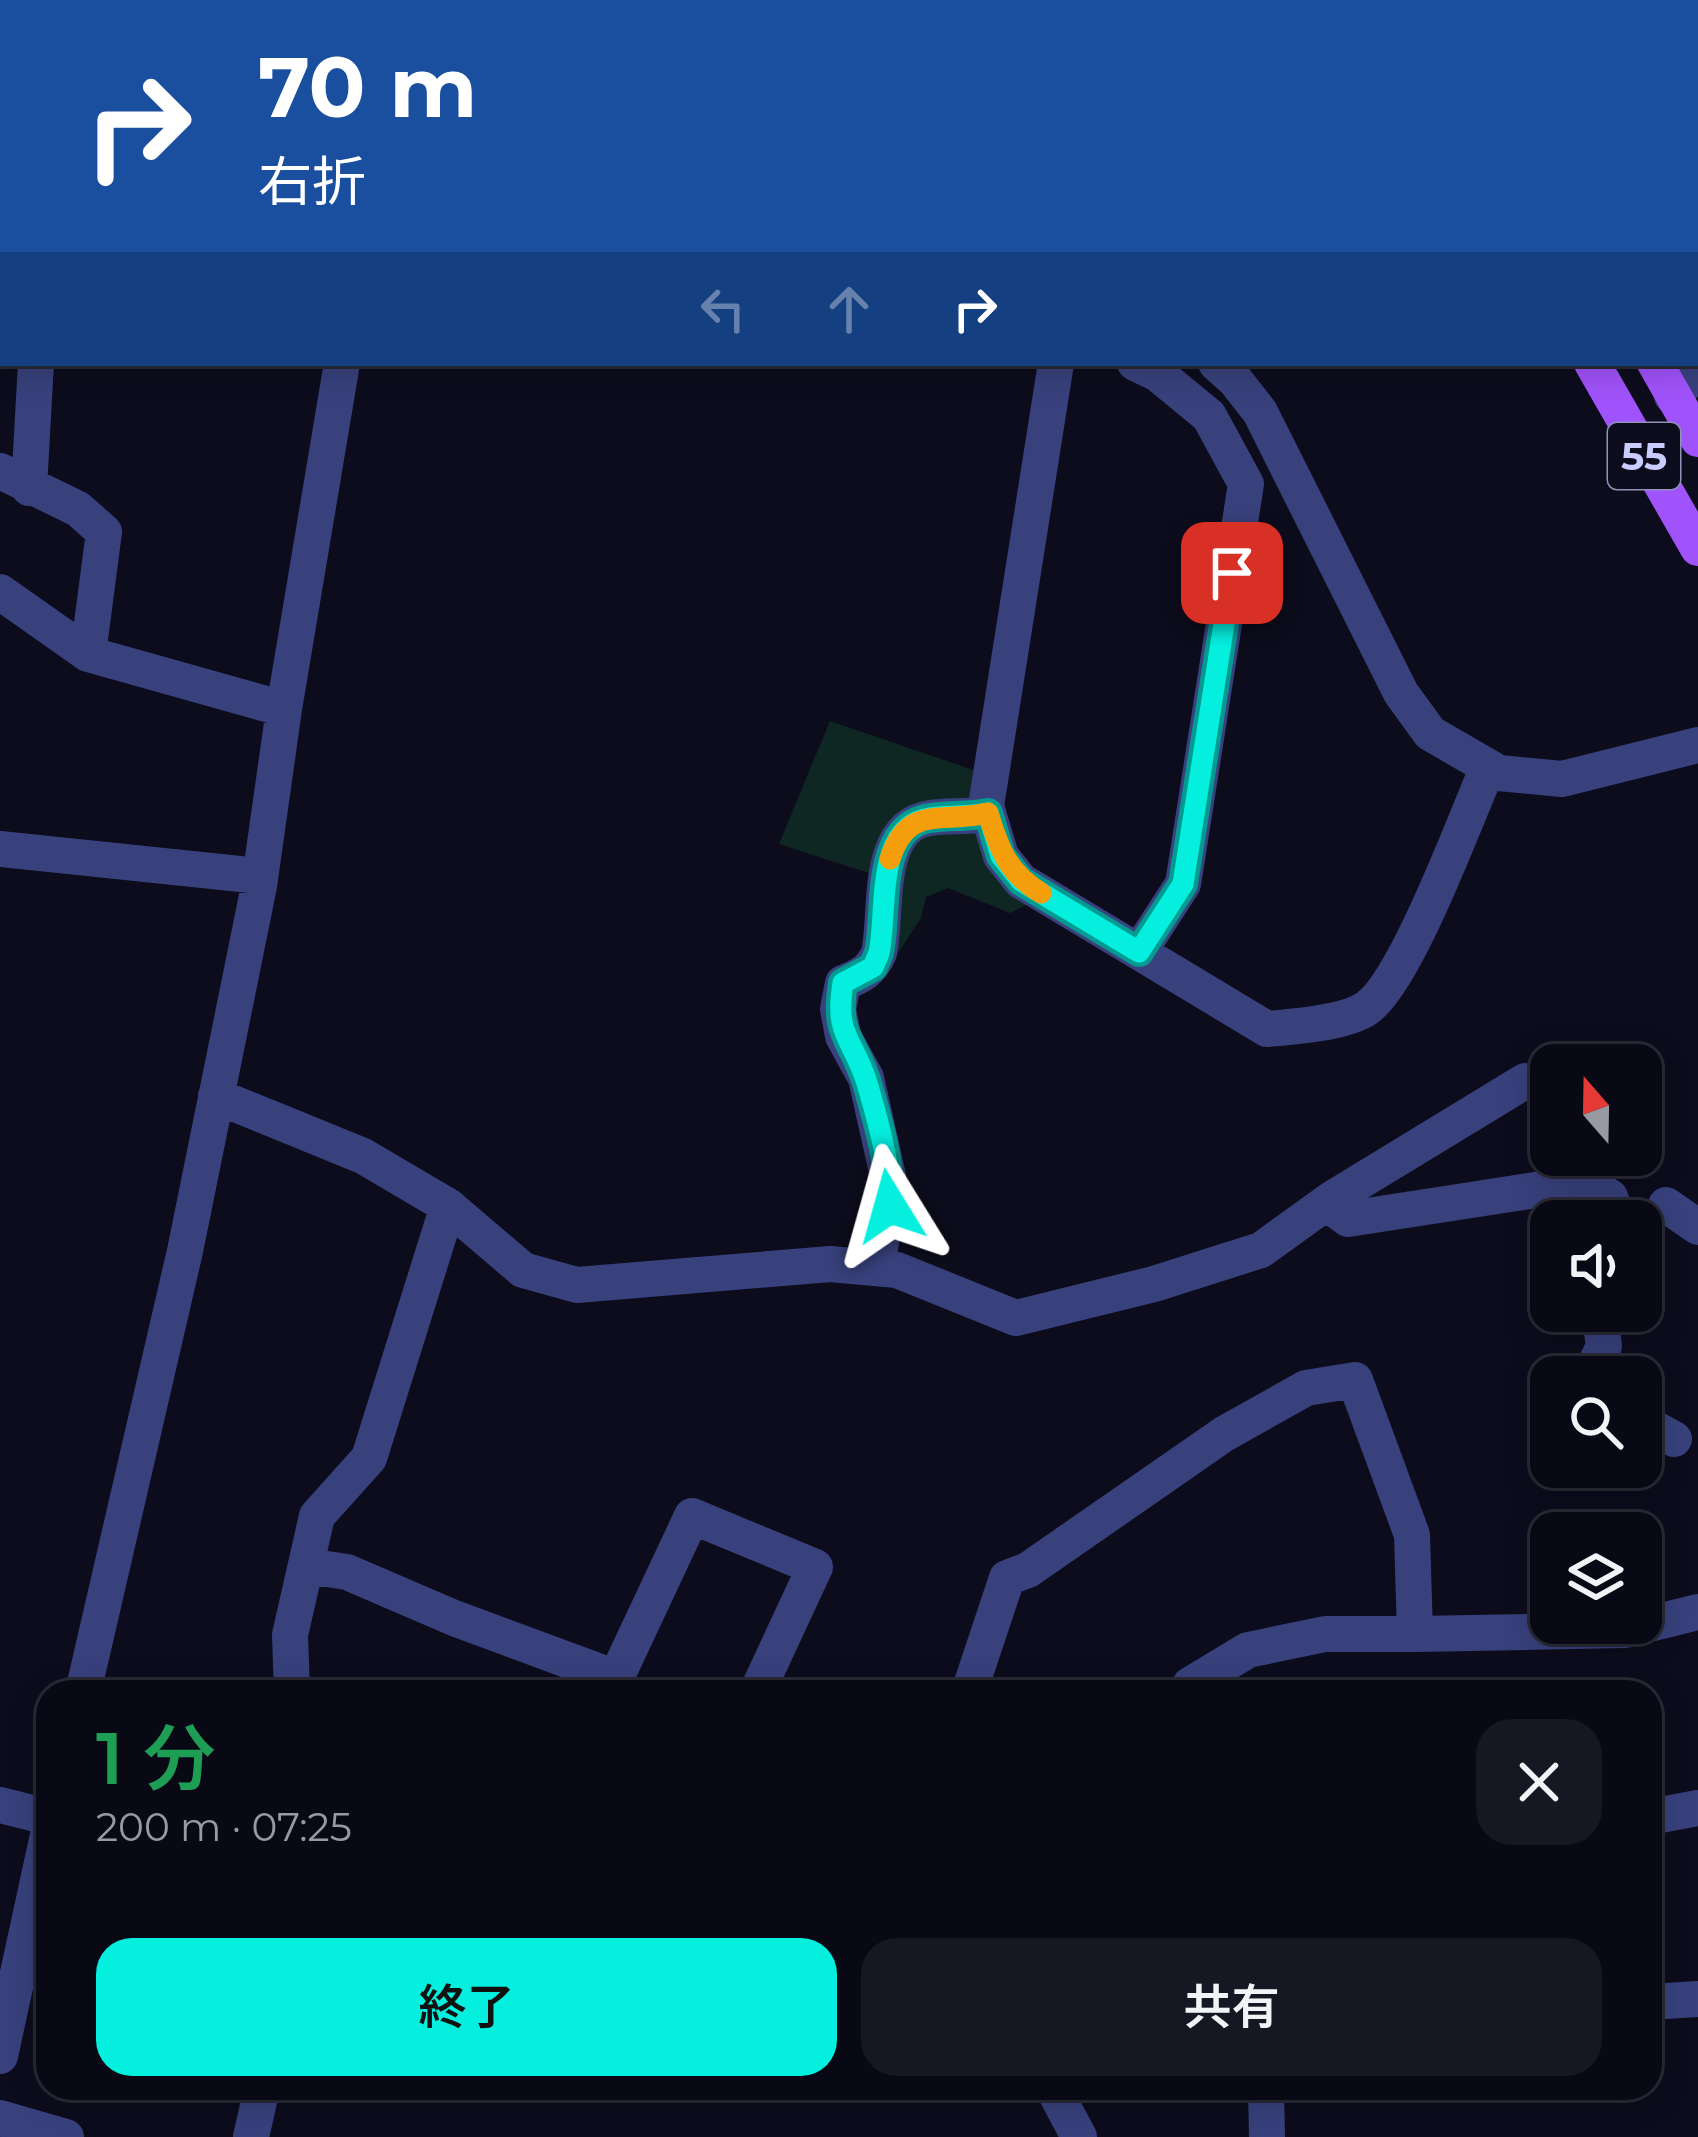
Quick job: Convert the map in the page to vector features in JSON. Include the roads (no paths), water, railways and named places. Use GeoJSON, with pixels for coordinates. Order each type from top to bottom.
{"type":"FeatureCollection","features":[{"type":"Feature","properties":{"kind":"main road","name":"55"},"geometry":{"type":"LineString","coordinates":[[1594,366],[1698,548]]}},
{"type":"Feature","properties":{"kind":"main road","name":"55"},"geometry":{"type":"LineString","coordinates":[[1659,366],[1685,384],[1698,439]]}},
{"type":"Feature","properties":{"kind":"street"},"geometry":{"type":"LineString","coordinates":[[36,366],[15,479],[78,509],[104,532],[88,654]]}},
{"type":"Feature","properties":{"kind":"street"},"geometry":{"type":"LineString","coordinates":[[85,1680],[180,1274],[260,876],[342,366]]}},
{"type":"Feature","properties":{"kind":"street"},"geometry":{"type":"LineString","coordinates":[[1056,366],[988,813],[1001,856],[1021,881],[1267,1029],[1301,1026],[1366,1010],[1396,976],[1488,767]]}},
{"type":"Feature","properties":{"kind":"street"},"geometry":{"type":"LineString","coordinates":[[1139,952],[1183,884],[1246,484],[1209,416],[1141,366]]}},
{"type":"Feature","properties":{"kind":"street"},"geometry":{"type":"LineString","coordinates":[[1219,366],[1260,412],[1400,693],[1430,733],[1499,773],[1562,779],[1698,746]]}},
{"type":"Feature","properties":{"kind":"street"},"geometry":{"type":"LineString","coordinates":[[0,592],[88,654],[284,709]]}},
{"type":"Feature","properties":{"kind":"street"},"geometry":{"type":"LineString","coordinates":[[877,1268],[890,1186],[866,1078],[843,1036],[838,1009],[843,983],[873,967],[879,953],[890,858],[908,825],[928,818],[988,813]]}},
{"type":"Feature","properties":{"kind":"street"},"geometry":{"type":"LineString","coordinates":[[0,849],[260,876]]}},
{"type":"Feature","properties":{"kind":"street"},"geometry":{"type":"LineString","coordinates":[[216,1096],[363,1156],[448,1206],[523,1270],[577,1285],[830,1264],[896,1270],[1016,1318],[1154,1284],[1261,1250],[1326,1203],[1525,1081]]}},
{"type":"Feature","properties":{"kind":"street"},"geometry":{"type":"LineString","coordinates":[[1326,1203],[1348,1219],[1588,1182],[1611,1200]]}},
{"type":"Feature","properties":{"kind":"street"},"geometry":{"type":"LineString","coordinates":[[1666,1205],[1698,1227]]}},
{"type":"Feature","properties":{"kind":"street"},"geometry":{"type":"LineString","coordinates":[[292,1680],[290,1635],[317,1516],[369,1458],[448,1206]]}},
{"type":"Feature","properties":{"kind":"street"},"geometry":{"type":"LineString","coordinates":[[973,1680],[1007,1578],[1028,1570],[1244,1422],[1306,1388],[1355,1380],[1412,1535],[1415,1634]]}},
{"type":"Feature","properties":{"kind":"street"},"geometry":{"type":"LineString","coordinates":[[1662,1432],[1674,1439]]}},
{"type":"Feature","properties":{"kind":"street"},"geometry":{"type":"LineString","coordinates":[[307,1566],[346,1572],[616,1678],[692,1516],[814,1567],[762,1680]]}},
{"type":"Feature","properties":{"kind":"street"},"geometry":{"type":"LineString","coordinates":[[1198,1680],[1248,1650],[1325,1634],[1625,1630],[1698,1612]]}},
{"type":"Feature","properties":{"kind":"street"},"geometry":{"type":"LineString","coordinates":[[0,1805],[36,1814]]}},
{"type":"Feature","properties":{"kind":"street"},"geometry":{"type":"LineString","coordinates":[[1662,1814],[1698,1808]]}},
{"type":"Feature","properties":{"kind":"street"},"geometry":{"type":"LineString","coordinates":[[0,2056],[36,1890]]}},
{"type":"Feature","properties":{"kind":"street"},"geometry":{"type":"LineString","coordinates":[[1662,2001],[1698,1999]]}},
{"type":"Feature","properties":{"kind":"street"},"geometry":{"type":"LineString","coordinates":[[251,2137],[259,2100]]}},
{"type":"Feature","properties":{"kind":"street"},"geometry":{"type":"LineString","coordinates":[[1059,2100],[1079,2137]]}},
{"type":"Feature","properties":{"kind":"street"},"geometry":{"type":"LineString","coordinates":[[1266,2100],[1267,2137]]}},
{"type":"Feature","properties":{"kind":"street"},"geometry":{"type":"LineString","coordinates":[[0,2118],[66,2137]]}}]}
